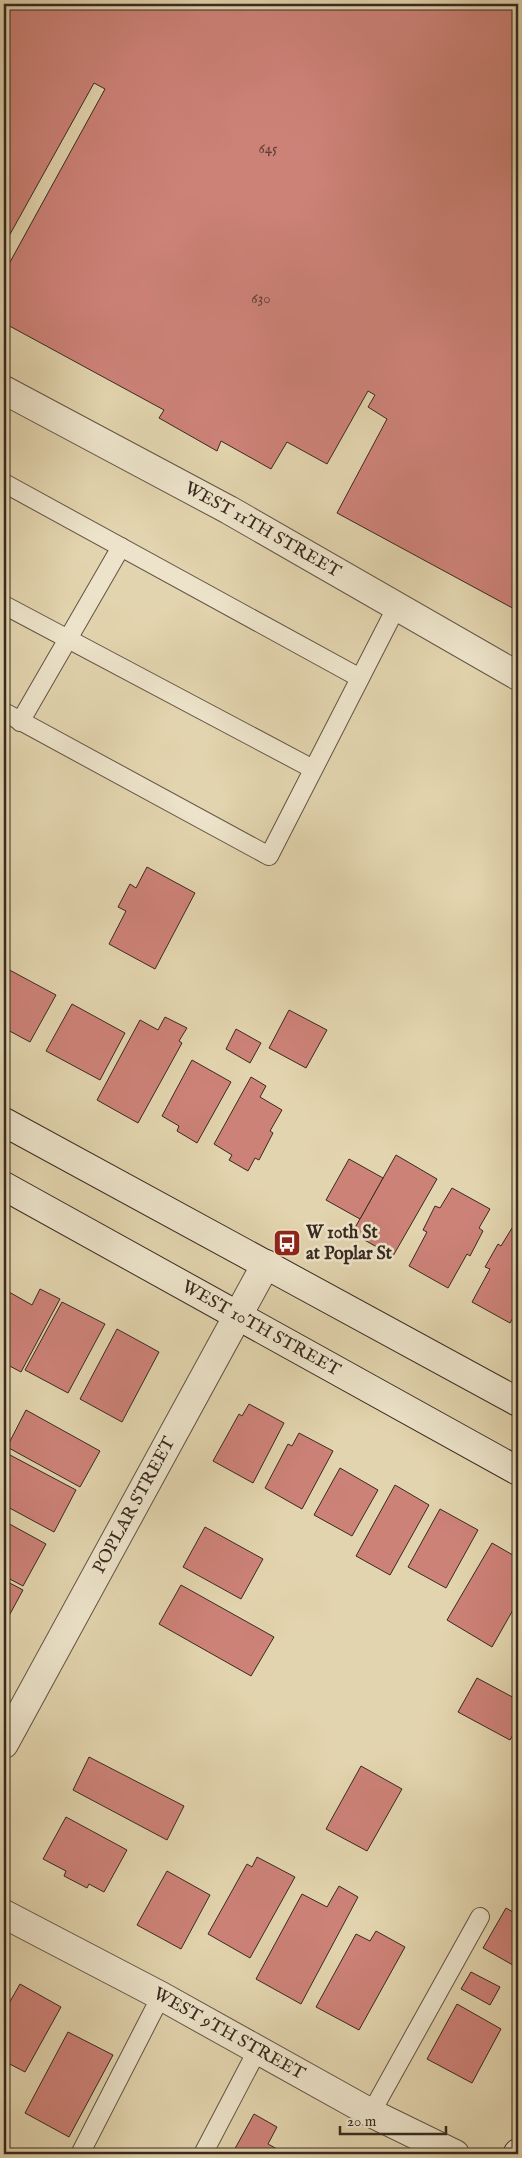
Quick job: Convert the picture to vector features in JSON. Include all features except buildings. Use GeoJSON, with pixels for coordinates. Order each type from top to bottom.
{"type":"FeatureCollection","features":[{"type":"Feature","properties":{"kind":"street","name":"WEST 11TH STREET"},"geometry":{"type":"LineString","coordinates":[[4,390],[228,510],[518,676]]}},
{"type":"Feature","properties":{"kind":"street"},"geometry":{"type":"LineString","coordinates":[[4,1122],[518,1402]]}},
{"type":"Feature","properties":{"kind":"street","name":"WEST 10TH STREET"},"geometry":{"type":"LineString","coordinates":[[4,1186],[518,1471]]}},
{"type":"Feature","properties":{"kind":"street","name":"POPLAR STREET"},"geometry":{"type":"LineString","coordinates":[[4,1744],[266,1264]]}},
{"type":"Feature","properties":{"kind":"street","name":"WEST 9TH STREET"},"geometry":{"type":"LineString","coordinates":[[4,1914],[162,1996],[372,2113],[455,2154]]}},
{"type":"Feature","properties":{"kind":"lane"},"geometry":{"type":"LineString","coordinates":[[4,483],[360,678]]}},
{"type":"Feature","properties":{"kind":"lane"},"geometry":{"type":"LineString","coordinates":[[20,722],[122,547]]}},
{"type":"Feature","properties":{"kind":"lane"},"geometry":{"type":"LineString","coordinates":[[4,605],[313,769]]}},
{"type":"Feature","properties":{"kind":"lane"},"geometry":{"type":"LineString","coordinates":[[4,712],[269,856],[397,606]]}},
{"type":"Feature","properties":{"kind":"lane"},"geometry":{"type":"LineString","coordinates":[[372,2113],[480,1917]]}},
{"type":"Feature","properties":{"kind":"lane"},"geometry":{"type":"LineString","coordinates":[[80,2154],[162,1996]]}},
{"type":"Feature","properties":{"kind":"lane"},"geometry":{"type":"LineString","coordinates":[[203,2154],[258,2049]]}},
{"type":"Feature","properties":{"kind":"place","name":"W 10th St at Poplar St"},"geometry":{"type":"Point","coordinates":[287,1243]}}]}
